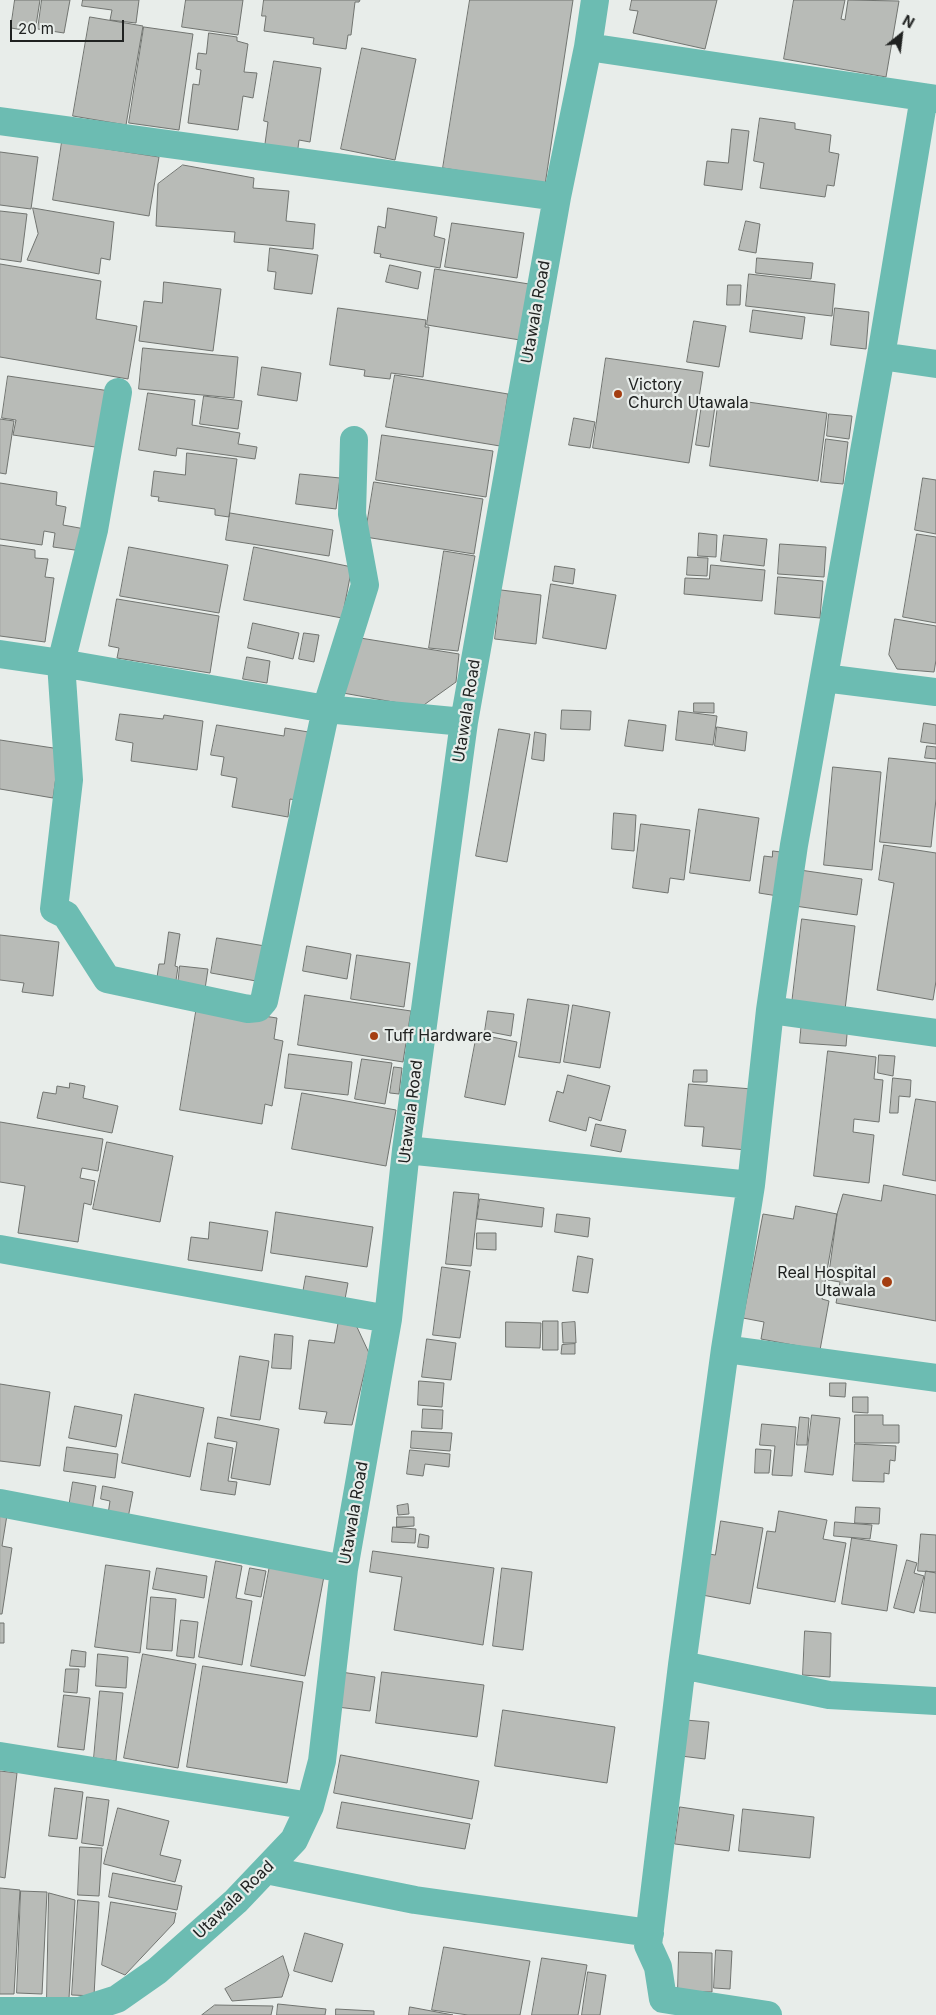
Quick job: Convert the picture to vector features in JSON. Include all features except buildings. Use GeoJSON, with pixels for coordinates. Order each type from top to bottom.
{"type":"FeatureCollection","features":[{"type":"Feature","properties":{"kind":"street","name":"Utawala Road"},"geometry":{"type":"LineString","coordinates":[[0,2011],[79,2011],[117,1999],[157,1971],[236,1901],[294,1840],[310,1806],[322,1760],[344,1569],[388,1319],[406,1150],[464,722],[556,197],[588,47],[594,0]]}},
{"type":"Feature","properties":{"kind":"street"},"geometry":{"type":"LineString","coordinates":[[588,47],[930,98],[881,356],[794,845],[770,1010],[751,1185],[725,1349],[682,1665],[648,1944],[658,1967],[663,1999],[768,2015]]}},
{"type":"Feature","properties":{"kind":"street"},"geometry":{"type":"LineString","coordinates":[[0,120],[556,197]]}},
{"type":"Feature","properties":{"kind":"street"},"geometry":{"type":"LineString","coordinates":[[881,356],[936,364]]}},
{"type":"Feature","properties":{"kind":"street"},"geometry":{"type":"LineString","coordinates":[[118,392],[94,530],[61,663],[69,780],[54,909],[66,915],[107,979],[248,1009],[258,1008],[264,1000],[326,709],[364,586],[352,514],[354,440]]}},
{"type":"Feature","properties":{"kind":"street"},"geometry":{"type":"LineString","coordinates":[[0,654],[326,709],[464,722]]}},
{"type":"Feature","properties":{"kind":"street"},"geometry":{"type":"LineString","coordinates":[[824,678],[936,692]]}},
{"type":"Feature","properties":{"kind":"street"},"geometry":{"type":"LineString","coordinates":[[770,1010],[936,1033]]}},
{"type":"Feature","properties":{"kind":"street"},"geometry":{"type":"LineString","coordinates":[[406,1150],[751,1185]]}},
{"type":"Feature","properties":{"kind":"street"},"geometry":{"type":"LineString","coordinates":[[0,1249],[388,1319]]}},
{"type":"Feature","properties":{"kind":"street"},"geometry":{"type":"LineString","coordinates":[[725,1349],[936,1378]]}},
{"type":"Feature","properties":{"kind":"street"},"geometry":{"type":"LineString","coordinates":[[0,1503],[344,1569]]}},
{"type":"Feature","properties":{"kind":"street"},"geometry":{"type":"LineString","coordinates":[[682,1665],[829,1695],[936,1701]]}},
{"type":"Feature","properties":{"kind":"street"},"geometry":{"type":"LineString","coordinates":[[0,1756],[310,1806]]}},
{"type":"Feature","properties":{"kind":"street"},"geometry":{"type":"LineString","coordinates":[[266,1870],[415,1900],[650,1933]]}},
{"type":"Feature","properties":{"kind":"place","name":"Victory Church Utawala"},"geometry":{"type":"Point","coordinates":[618,394]}},
{"type":"Feature","properties":{"kind":"place","name":"Tuff Hardware"},"geometry":{"type":"Point","coordinates":[374,1036]}},
{"type":"Feature","properties":{"kind":"place","name":"Real Hospital Utawala"},"geometry":{"type":"Point","coordinates":[887,1282]}}]}
